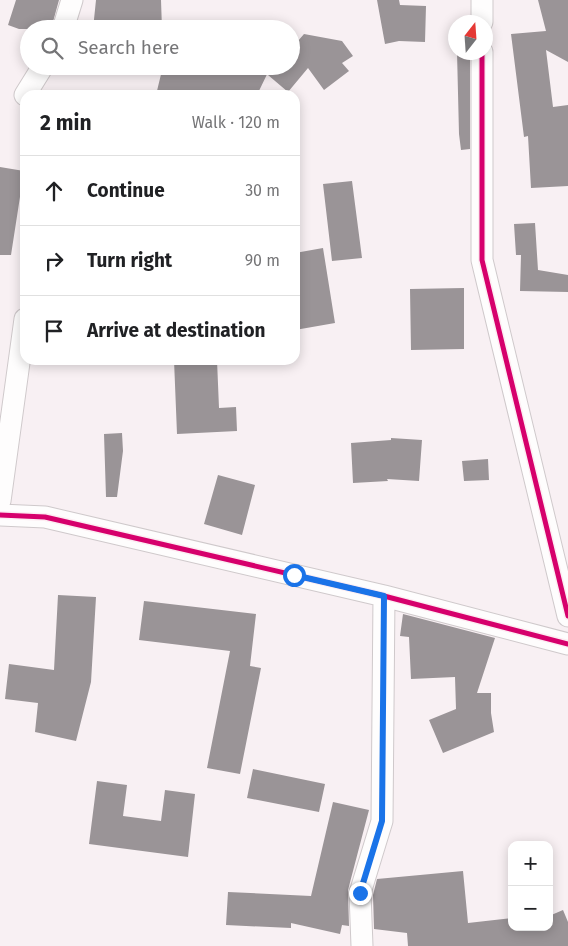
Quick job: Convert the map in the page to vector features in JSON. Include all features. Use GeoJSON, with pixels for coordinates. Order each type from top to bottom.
{"type":"FeatureCollection","features":[{"type":"Feature","properties":{"kind":"street"},"geometry":{"type":"LineString","coordinates":[[66,20],[72,0]]}},
{"type":"Feature","properties":{"kind":"street"},"geometry":{"type":"LineString","coordinates":[[482,0],[482,15]]}},
{"type":"Feature","properties":{"kind":"street"},"geometry":{"type":"LineString","coordinates":[[482,60],[482,260],[568,616]]}},
{"type":"Feature","properties":{"kind":"street"},"geometry":{"type":"LineString","coordinates":[[28,90],[37,75]]}},
{"type":"Feature","properties":{"kind":"street"},"geometry":{"type":"LineString","coordinates":[[0,501],[20,355]]}},
{"type":"Feature","properties":{"kind":"street"},"geometry":{"type":"LineString","coordinates":[[0,516],[45,517],[384,596],[568,644]]}},
{"type":"Feature","properties":{"kind":"street"},"geometry":{"type":"LineString","coordinates":[[362,946],[360,893],[382,821],[384,596]]}},
{"type":"Feature","properties":{"kind":"building"},"geometry":{"type":"Polygon","coordinates":[[[16,0],[59,0],[53,20],[20,20],[20,29],[8,25],[16,0]]]}},
{"type":"Feature","properties":{"kind":"building"},"geometry":{"type":"Polygon","coordinates":[[[96,0],[161,0],[162,20],[94,20],[96,0]]]}},
{"type":"Feature","properties":{"kind":"building"},"geometry":{"type":"Polygon","coordinates":[[[377,0],[399,0],[400,5],[426,6],[425,42],[399,41],[385,44],[377,0]]]}},
{"type":"Feature","properties":{"kind":"building"},"geometry":{"type":"Polygon","coordinates":[[[538,0],[568,0],[568,62],[546,50],[553,107],[568,105],[568,186],[531,188],[528,136],[524,137],[511,34],[546,31],[538,0]]]}},
{"type":"Feature","properties":{"kind":"building"},"geometry":{"type":"Polygon","coordinates":[[[304,34],[342,41],[353,56],[342,63],[349,71],[324,90],[308,68],[290,90],[286,90],[268,75],[300,75],[300,39],[304,34]]]}},
{"type":"Feature","properties":{"kind":"building"},"geometry":{"type":"Polygon","coordinates":[[[457,60],[470,60],[470,149],[461,150],[457,60]]]}},
{"type":"Feature","properties":{"kind":"building"},"geometry":{"type":"Polygon","coordinates":[[[161,75],[267,75],[259,90],[157,90],[161,75]]]}},
{"type":"Feature","properties":{"kind":"building"},"geometry":{"type":"Polygon","coordinates":[[[0,167],[20,170],[20,197],[11,255],[0,255],[0,167]]]}},
{"type":"Feature","properties":{"kind":"building"},"geometry":{"type":"Polygon","coordinates":[[[352,181],[362,258],[332,261],[323,184],[352,181]]]}},
{"type":"Feature","properties":{"kind":"building"},"geometry":{"type":"Polygon","coordinates":[[[535,223],[538,270],[568,275],[568,292],[520,291],[521,255],[516,255],[514,224],[535,223]]]}},
{"type":"Feature","properties":{"kind":"building"},"geometry":{"type":"Polygon","coordinates":[[[323,248],[335,323],[300,329],[300,252],[323,248]]]}},
{"type":"Feature","properties":{"kind":"building"},"geometry":{"type":"Polygon","coordinates":[[[464,288],[464,349],[411,350],[410,289],[464,288]]]}},
{"type":"Feature","properties":{"kind":"building"},"geometry":{"type":"Polygon","coordinates":[[[174,365],[217,365],[219,408],[236,407],[237,431],[177,434],[174,365]]]}},
{"type":"Feature","properties":{"kind":"building"},"geometry":{"type":"Polygon","coordinates":[[[122,433],[123,451],[117,497],[106,497],[104,434],[122,433]]]}},
{"type":"Feature","properties":{"kind":"building"},"geometry":{"type":"Polygon","coordinates":[[[391,438],[422,440],[419,481],[387,479],[388,481],[353,483],[351,443],[391,440],[391,438]]]}},
{"type":"Feature","properties":{"kind":"building"},"geometry":{"type":"Polygon","coordinates":[[[488,459],[489,480],[464,481],[462,461],[488,459]]]}},
{"type":"Feature","properties":{"kind":"building"},"geometry":{"type":"Polygon","coordinates":[[[218,475],[255,485],[242,535],[204,524],[218,475]]]}},
{"type":"Feature","properties":{"kind":"building"},"geometry":{"type":"Polygon","coordinates":[[[58,595],[96,597],[91,682],[76,741],[35,732],[38,703],[5,699],[9,664],[54,670],[58,595]]]}},
{"type":"Feature","properties":{"kind":"building"},"geometry":{"type":"Polygon","coordinates":[[[144,601],[256,614],[250,666],[261,668],[240,774],[207,768],[230,651],[139,640],[144,601]]]}},
{"type":"Feature","properties":{"kind":"building"},"geometry":{"type":"Polygon","coordinates":[[[403,614],[495,638],[477,693],[491,693],[491,713],[494,732],[443,753],[429,720],[456,709],[455,677],[411,679],[409,637],[400,636],[403,614]]]}},
{"type":"Feature","properties":{"kind":"building"},"geometry":{"type":"Polygon","coordinates":[[[253,769],[325,784],[319,812],[247,798],[253,769]]]}},
{"type":"Feature","properties":{"kind":"building"},"geometry":{"type":"Polygon","coordinates":[[[97,781],[127,785],[123,816],[161,821],[165,790],[195,794],[188,857],[89,844],[97,781]]]}},
{"type":"Feature","properties":{"kind":"building"},"geometry":{"type":"Polygon","coordinates":[[[333,802],[369,810],[348,890],[349,926],[342,925],[340,934],[291,923],[291,928],[226,925],[228,892],[311,896],[333,802]]]}},
{"type":"Feature","properties":{"kind":"building"},"geometry":{"type":"Polygon","coordinates":[[[463,871],[468,923],[508,918],[508,931],[553,931],[553,914],[563,910],[568,922],[568,946],[408,946],[407,933],[374,929],[373,895],[377,879],[463,871]]]}},
{"type":"Feature","properties":{"kind":"cycle path"},"geometry":{"type":"LineString","coordinates":[[482,60],[482,260],[568,616]]}},
{"type":"Feature","properties":{"kind":"cycle path"},"geometry":{"type":"LineString","coordinates":[[0,515],[45,517],[384,596],[568,644]]}},
{"type":"Feature","properties":{"kind":"route"},"geometry":{"type":"LineString","coordinates":[[294,575],[384,596],[382,821],[360,893]]}}]}
